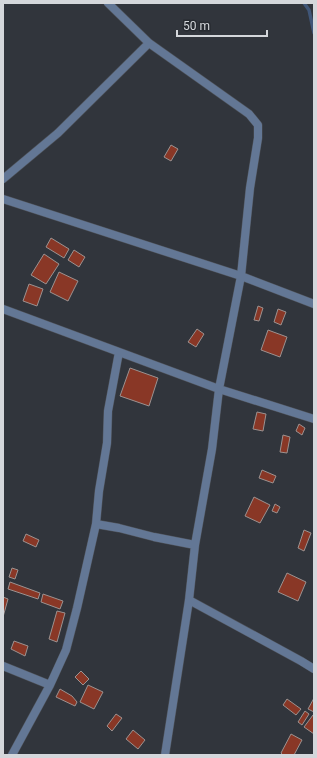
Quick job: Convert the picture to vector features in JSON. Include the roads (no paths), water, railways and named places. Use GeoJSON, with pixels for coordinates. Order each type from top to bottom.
{"type":"FeatureCollection","features":[{"type":"Feature","properties":{"kind":"street"},"geometry":{"type":"LineString","coordinates":[[108,3],[149,43],[249,114],[258,125],[258,138],[250,188],[241,276],[219,389],[212,449],[196,545],[165,755]]}},
{"type":"Feature","properties":{"kind":"street"},"geometry":{"type":"LineString","coordinates":[[3,179],[58,133],[149,43]]}},
{"type":"Feature","properties":{"kind":"street"},"geometry":{"type":"LineString","coordinates":[[3,199],[241,276],[314,304]]}},
{"type":"Feature","properties":{"kind":"street"},"geometry":{"type":"LineString","coordinates":[[3,309],[219,389],[314,419]]}},
{"type":"Feature","properties":{"kind":"street"},"geometry":{"type":"LineString","coordinates":[[12,755],[50,685],[68,643],[96,524],[99,491],[107,443],[108,411],[119,352]]}},
{"type":"Feature","properties":{"kind":"street"},"geometry":{"type":"LineString","coordinates":[[96,524],[120,528],[154,538],[196,545]]}},
{"type":"Feature","properties":{"kind":"street"},"geometry":{"type":"LineString","coordinates":[[189,600],[301,661],[314,670]]}},
{"type":"Feature","properties":{"kind":"street"},"geometry":{"type":"LineString","coordinates":[[3,666],[50,685]]}},
{"type":"Feature","properties":{"kind":"waterway"},"geometry":{"type":"LineString","coordinates":[[304,3],[309,10],[314,33]]}}]}
